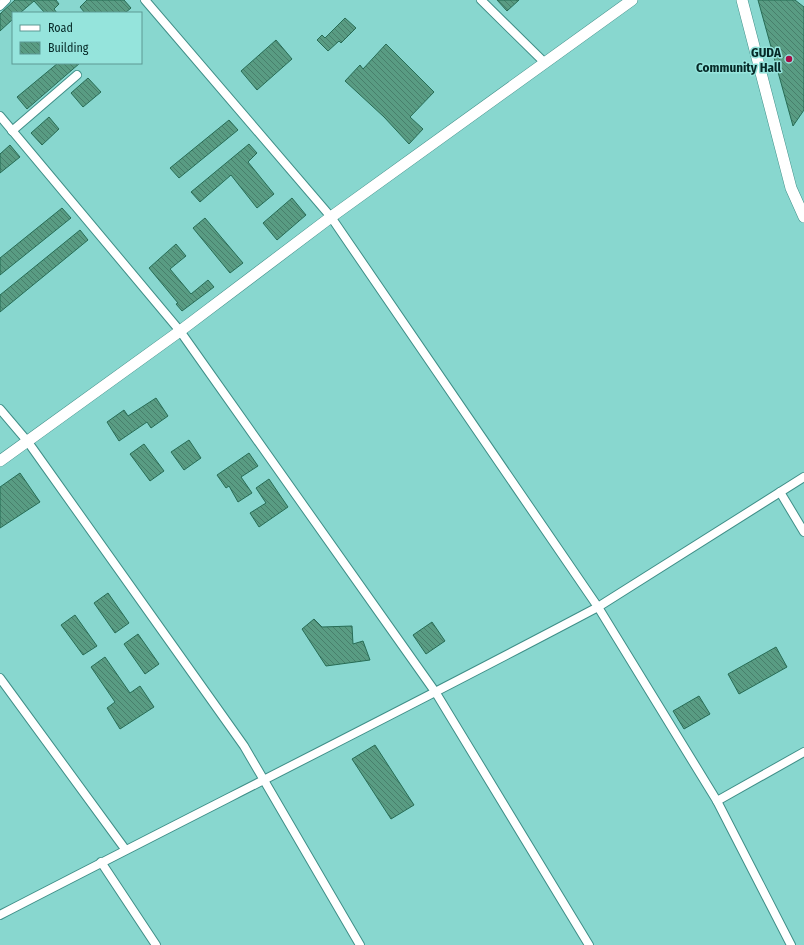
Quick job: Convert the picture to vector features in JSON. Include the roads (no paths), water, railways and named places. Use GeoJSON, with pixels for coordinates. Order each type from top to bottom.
{"type":"FeatureCollection","features":[{"type":"Feature","properties":{"kind":"street"},"geometry":{"type":"LineString","coordinates":[[0,6],[6,0]]}},
{"type":"Feature","properties":{"kind":"street"},"geometry":{"type":"LineString","coordinates":[[145,0],[331,217],[598,607],[717,801],[791,945]]}},
{"type":"Feature","properties":{"kind":"street"},"geometry":{"type":"LineString","coordinates":[[481,0],[545,63]]}},
{"type":"Feature","properties":{"kind":"street"},"geometry":{"type":"LineString","coordinates":[[0,461],[180,331],[331,217],[632,0]]}},
{"type":"Feature","properties":{"kind":"street"},"geometry":{"type":"LineString","coordinates":[[742,0],[791,188],[804,216]]}},
{"type":"Feature","properties":{"kind":"street"},"geometry":{"type":"LineString","coordinates":[[12,131],[77,75]]}},
{"type":"Feature","properties":{"kind":"street"},"geometry":{"type":"LineString","coordinates":[[0,116],[180,331],[436,693],[589,945]]}},
{"type":"Feature","properties":{"kind":"street"},"geometry":{"type":"LineString","coordinates":[[0,409],[28,442],[244,746],[360,945]]}},
{"type":"Feature","properties":{"kind":"street"},"geometry":{"type":"LineString","coordinates":[[0,914],[125,849],[436,693],[598,607],[804,477]]}},
{"type":"Feature","properties":{"kind":"street"},"geometry":{"type":"LineString","coordinates":[[780,492],[804,532]]}},
{"type":"Feature","properties":{"kind":"street"},"geometry":{"type":"LineString","coordinates":[[0,678],[125,849]]}},
{"type":"Feature","properties":{"kind":"street"},"geometry":{"type":"LineString","coordinates":[[717,801],[804,752]]}},
{"type":"Feature","properties":{"kind":"street"},"geometry":{"type":"LineString","coordinates":[[101,862],[156,945]]}},
{"type":"Feature","properties":{"kind":"place","name":"GUDA Community Hall"},"geometry":{"type":"Point","coordinates":[789,59]}}]}
